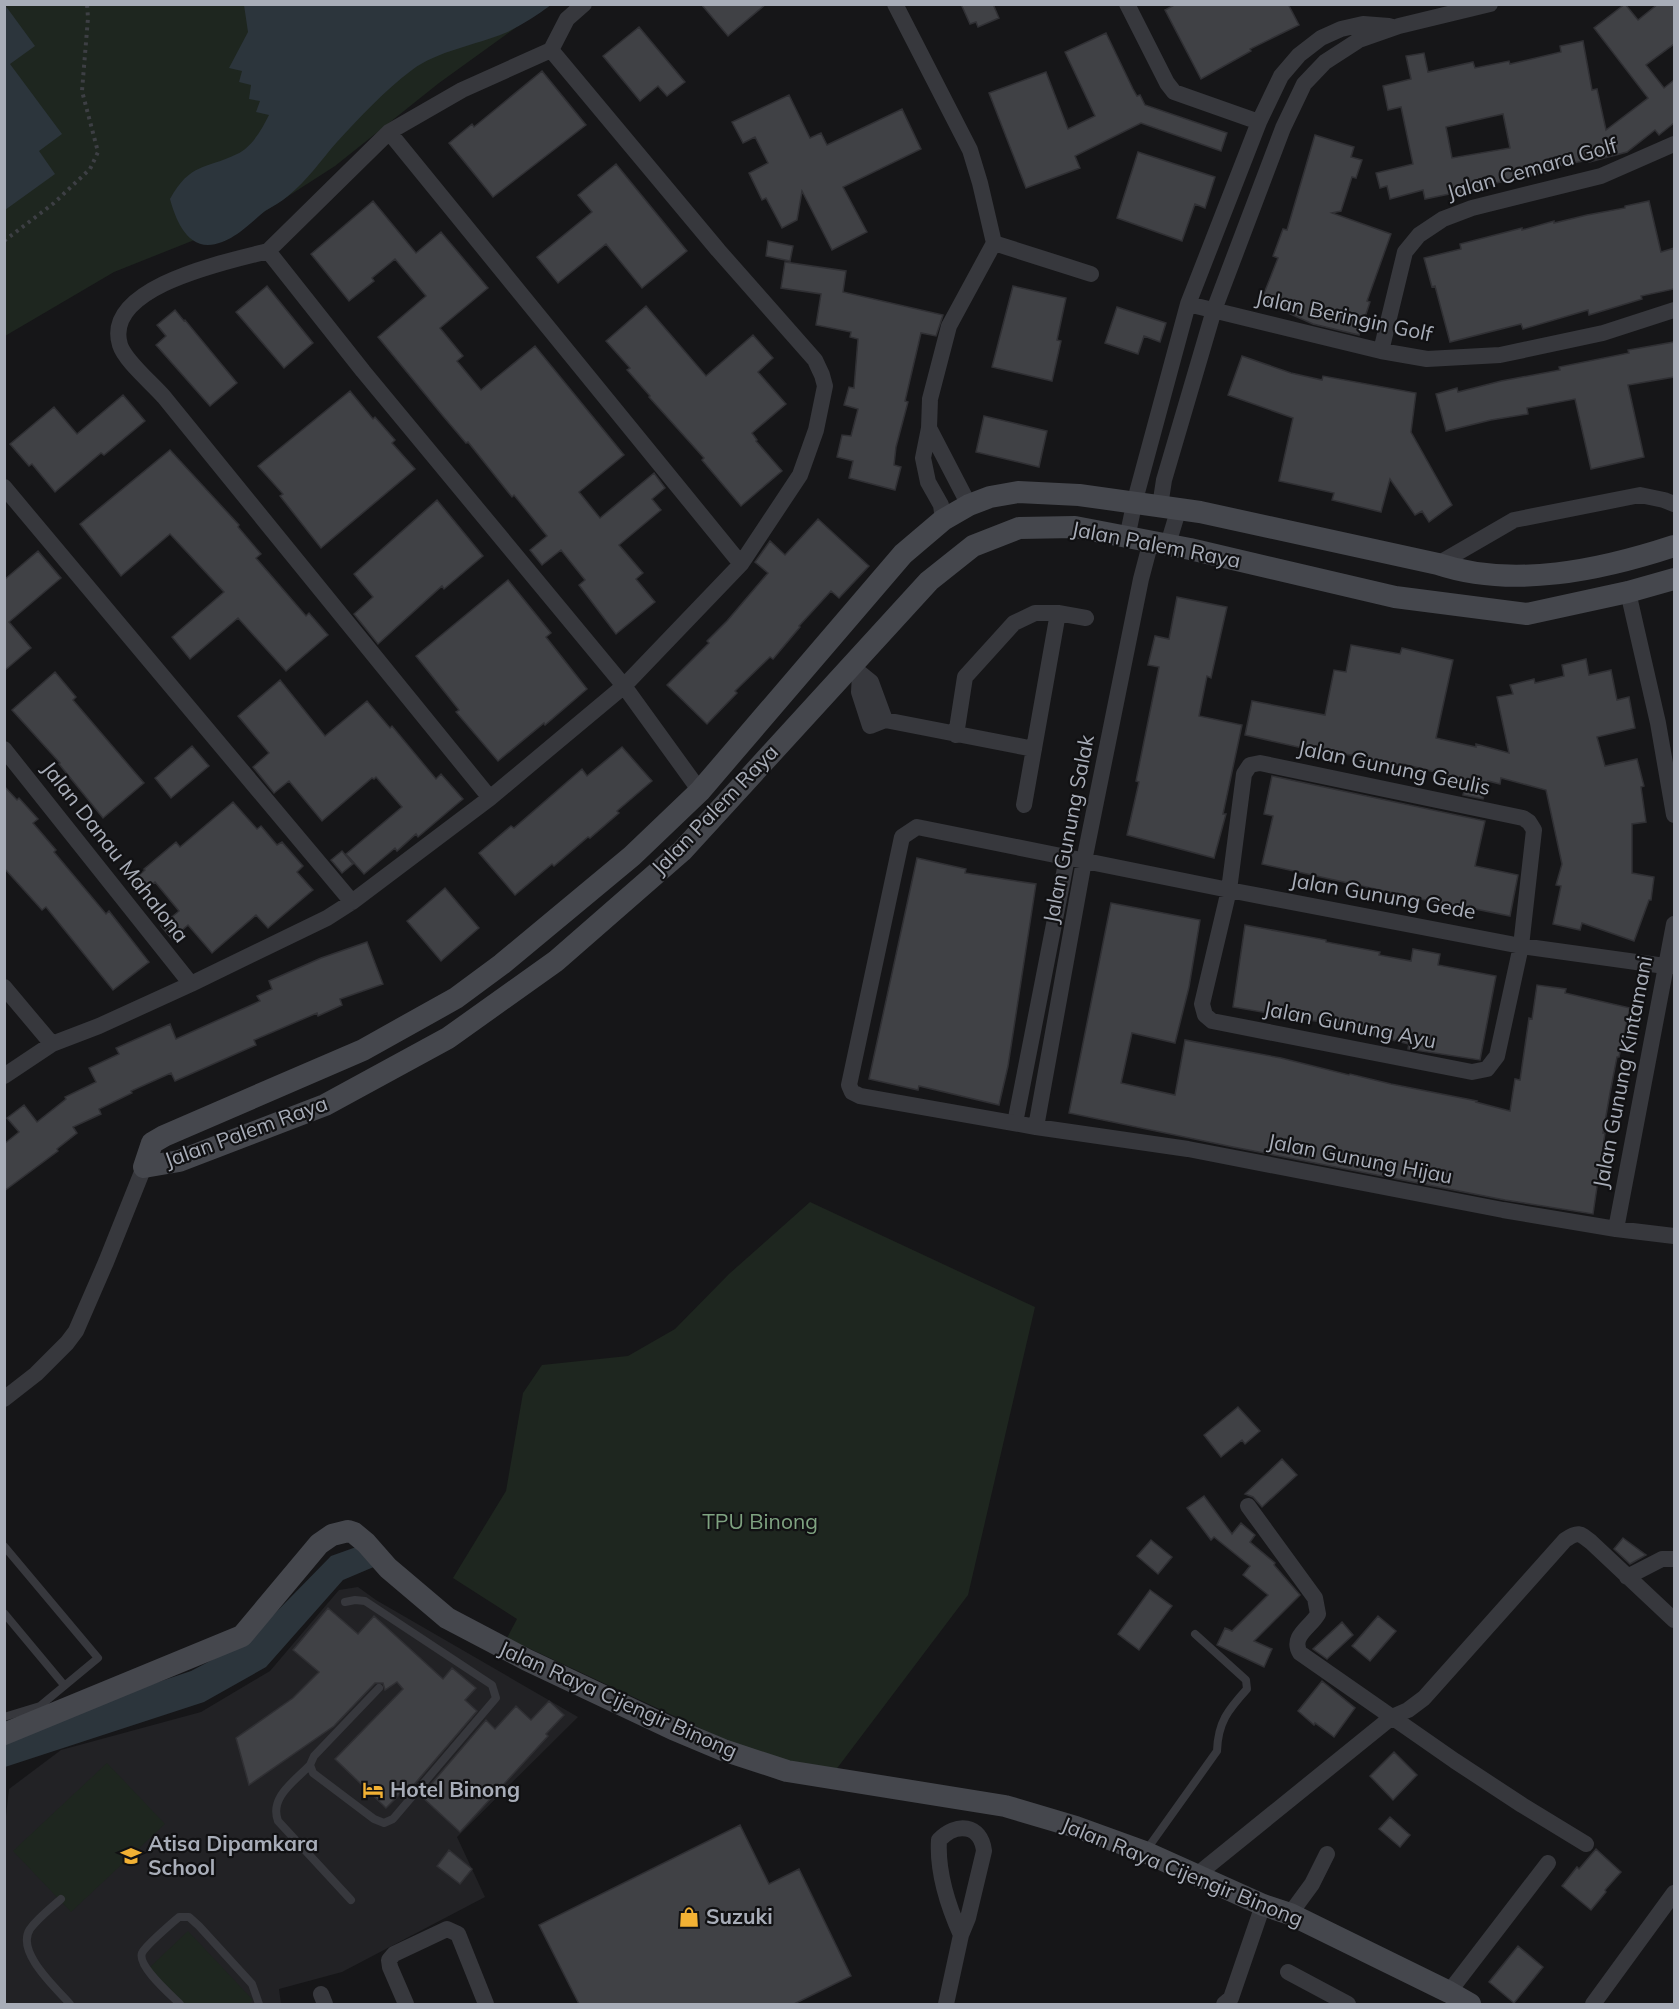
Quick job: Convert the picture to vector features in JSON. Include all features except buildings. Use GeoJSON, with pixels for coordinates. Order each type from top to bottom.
{"type":"FeatureCollection","features":[{"type":"Feature","properties":{"kind":"street"},"geometry":{"type":"LineString","coordinates":[[490,798],[164,397],[123,353],[119,343],[120,321],[127,310],[152,289],[202,268],[268,251],[389,132],[462,90],[551,50],[567,19],[584,4]]}},
{"type":"Feature","properties":{"kind":"street"},"geometry":{"type":"LineString","coordinates":[[895,4],[970,150],[994,243],[949,326],[930,399],[929,428],[923,458],[927,477],[941,505],[943,520]]}},
{"type":"Feature","properties":{"kind":"street"},"geometry":{"type":"LineString","coordinates":[[1127,4],[1167,83],[1174,92],[1259,122]]}},
{"type":"Feature","properties":{"kind":"street"},"geometry":{"type":"LineString","coordinates":[[1127,538],[1188,304],[1259,122],[1281,76],[1299,55],[1321,39],[1341,29],[1363,24],[1399,26],[1490,4]]}},
{"type":"Feature","properties":{"kind":"street","name":"Jalan Gunung Salak"},"geometry":{"type":"LineString","coordinates":[[1036,1127],[1084,861],[1141,579],[1160,543],[1169,507],[1164,480],[1214,310],[1283,128],[1304,84],[1325,62],[1359,40],[1399,26]]}},
{"type":"Feature","properties":{"kind":"street"},"geometry":{"type":"LineString","coordinates":[[4,1076],[52,1044],[99,1026],[191,984],[327,918],[352,902],[490,798],[624,686],[741,564],[800,475],[816,430],[825,386],[815,360],[717,250],[551,50]]}},
{"type":"Feature","properties":{"kind":"street"},"geometry":{"type":"LineString","coordinates":[[389,132],[741,564]]}},
{"type":"Feature","properties":{"kind":"street","name":"Jalan Cemara Golf"},"geometry":{"type":"LineString","coordinates":[[1381,351],[1405,252],[1427,229],[1443,219],[1472,208],[1601,176],[1674,144]]}},
{"type":"Feature","properties":{"kind":"street"},"geometry":{"type":"LineString","coordinates":[[994,243],[1091,274]]}},
{"type":"Feature","properties":{"kind":"street"},"geometry":{"type":"LineString","coordinates":[[268,251],[363,371],[624,686],[700,791]]}},
{"type":"Feature","properties":{"kind":"street","name":"Jalan Beringin Golf"},"geometry":{"type":"LineString","coordinates":[[1188,304],[1381,351],[1427,359],[1500,355],[1603,333],[1674,310]]}},
{"type":"Feature","properties":{"kind":"street"},"geometry":{"type":"LineString","coordinates":[[929,428],[969,505]]}},
{"type":"Feature","properties":{"kind":"street"},"geometry":{"type":"LineString","coordinates":[[4,487],[352,902]]}},
{"type":"Feature","properties":{"kind":"street","name":"Jalan Palem Raya"},"geometry":{"type":"LineString","coordinates":[[1674,546],[1633,560],[1507,578],[1458,571],[1438,564],[1169,507],[1079,495],[1018,492],[990,497],[969,505],[943,520],[903,554],[700,791],[632,856],[502,964],[456,998],[363,1050],[164,1136],[152,1143],[144,1167],[179,1161],[325,1105],[448,1038],[556,961],[682,851],[856,670],[929,581],[973,546],[1019,528],[1075,527],[1160,543],[1395,597],[1527,614],[1628,592],[1674,579]]}},
{"type":"Feature","properties":{"kind":"street"},"geometry":{"type":"LineString","coordinates":[[1438,564],[1514,520],[1640,495],[1674,504]]}},
{"type":"Feature","properties":{"kind":"street"},"geometry":{"type":"LineString","coordinates":[[1628,592],[1658,723],[1674,815]]}},
{"type":"Feature","properties":{"kind":"street"},"geometry":{"type":"LineString","coordinates":[[956,735],[966,677],[1014,623],[1035,613],[1058,613],[1086,618]]}},
{"type":"Feature","properties":{"kind":"street"},"geometry":{"type":"LineString","coordinates":[[1024,805],[1058,613]]}},
{"type":"Feature","properties":{"kind":"street"},"geometry":{"type":"LineString","coordinates":[[827,643],[871,682],[878,723],[1034,749]]}},
{"type":"Feature","properties":{"kind":"street","name":"Jalan Danau Mahalona"},"geometry":{"type":"LineString","coordinates":[[4,749],[191,984]]}},
{"type":"Feature","properties":{"kind":"street","name":"Jalan Gunung Geulis"},"geometry":{"type":"LineString","coordinates":[[1229,890],[1244,774],[1250,765],[1260,764],[1523,818],[1529,822],[1534,830],[1521,946]]}},
{"type":"Feature","properties":{"kind":"street","name":"Jalan Gunung Gede"},"geometry":{"type":"LineString","coordinates":[[1015,1123],[860,1096],[852,1092],[849,1085],[902,837],[912,829],[923,827],[1068,858],[1521,946],[1670,966]]}},
{"type":"Feature","properties":{"kind":"street","name":"Jalan Gunung Salak"},"geometry":{"type":"LineString","coordinates":[[1015,1123],[1068,858]]}},
{"type":"Feature","properties":{"kind":"street","name":"Jalan Gunung Ayu"},"geometry":{"type":"LineString","coordinates":[[1229,890],[1202,1004],[1205,1015],[1212,1021],[1461,1070],[1472,1072],[1488,1069],[1497,1056],[1521,946]]}},
{"type":"Feature","properties":{"kind":"street","name":"Jalan Gunung Kintamani"},"geometry":{"type":"LineString","coordinates":[[1616,1229],[1670,966],[1674,924]]}},
{"type":"Feature","properties":{"kind":"street"},"geometry":{"type":"LineString","coordinates":[[4,987],[52,1044]]}},
{"type":"Feature","properties":{"kind":"street","name":"Jalan Gunung Hijau"},"geometry":{"type":"LineString","coordinates":[[1015,1123],[1188,1149],[1492,1208],[1616,1229],[1674,1236]]}},
{"type":"Feature","properties":{"kind":"street"},"geometry":{"type":"LineString","coordinates":[[4,1399],[36,1374],[76,1331],[144,1167]]}},
{"type":"Feature","properties":{"kind":"street"},"geometry":{"type":"LineString","coordinates":[[1248,1506],[1315,1598],[1318,1614],[1313,1623],[1298,1637],[1297,1644],[1300,1653],[1522,1806],[1586,1844]]}},
{"type":"Feature","properties":{"kind":"street","name":"Jalan Raya Cijengir Binong"},"geometry":{"type":"LineString","coordinates":[[4,1734],[242,1636],[319,1544],[332,1535],[348,1531],[359,1536],[388,1568],[447,1618],[492,1643],[673,1729],[723,1750],[787,1771],[1005,1806],[1076,1827],[1145,1852],[1263,1905],[1290,1914],[1470,2004]]}},
{"type":"Feature","properties":{"kind":"street"},"geometry":{"type":"LineString","coordinates":[[1198,1874],[1392,1717],[1408,1710],[1424,1698],[1566,1540],[1574,1534],[1582,1535],[1592,1542],[1674,1620]]}},
{"type":"Feature","properties":{"kind":"street"},"geometry":{"type":"LineString","coordinates":[[1628,1577],[1662,1559],[1674,1559]]}},
{"type":"Feature","properties":{"kind":"street"},"geometry":{"type":"LineString","coordinates":[[946,2004],[961,1935],[968,1918],[984,1851],[979,1835],[968,1828],[951,1829],[939,1840],[938,1857],[952,1914],[961,1935]]}},
{"type":"Feature","properties":{"kind":"street"},"geometry":{"type":"LineString","coordinates":[[1290,1914],[1312,1884],[1327,1854]]}},
{"type":"Feature","properties":{"kind":"street"},"geometry":{"type":"LineString","coordinates":[[1449,1992],[1548,1863]]}},
{"type":"Feature","properties":{"kind":"street"},"geometry":{"type":"LineString","coordinates":[[1593,2004],[1674,1893]]}},
{"type":"Feature","properties":{"kind":"street"},"geometry":{"type":"LineString","coordinates":[[1224,2004],[1230,1998],[1263,1905]]}},
{"type":"Feature","properties":{"kind":"street"},"geometry":{"type":"LineString","coordinates":[[406,2004],[389,1960],[394,1954],[447,1929],[458,1934],[486,2004]]}},
{"type":"Feature","properties":{"kind":"street"},"geometry":{"type":"LineString","coordinates":[[1288,1972],[1348,2004]]}},
{"type":"Feature","properties":{"kind":"lane"},"geometry":{"type":"LineString","coordinates":[[4,1546],[98,1658],[40,1706],[4,1717]]}},
{"type":"Feature","properties":{"kind":"lane"},"geometry":{"type":"LineString","coordinates":[[310,1765],[313,1773],[374,1819],[384,1823],[393,1819],[495,1700],[492,1685],[365,1601],[345,1602]]}},
{"type":"Feature","properties":{"kind":"lane"},"geometry":{"type":"LineString","coordinates":[[4,1613],[64,1685]]}},
{"type":"Feature","properties":{"kind":"lane"},"geometry":{"type":"LineString","coordinates":[[1145,1852],[1217,1751],[1224,1718],[1247,1689],[1246,1680],[1196,1634]]}},
{"type":"Feature","properties":{"kind":"lane"},"geometry":{"type":"LineString","coordinates":[[351,1900],[278,1821],[275,1813],[277,1799],[310,1765],[314,1756],[379,1688]]}},
{"type":"Feature","properties":{"kind":"lane"},"geometry":{"type":"LineString","coordinates":[[61,1899],[29,1930],[28,1945],[33,1961],[70,2004]]}},
{"type":"Feature","properties":{"kind":"lane"},"geometry":{"type":"LineString","coordinates":[[180,2004],[145,1968],[142,1960],[142,1953],[179,1917],[189,1917],[199,1926],[252,1984],[260,2004]]}},
{"type":"Feature","properties":{"kind":"path"},"geometry":{"type":"LineString","coordinates":[[4,241],[54,203],[90,169],[98,152],[82,91],[88,18],[87,4]]}},
{"type":"Feature","properties":{"kind":"shaded area"},"geometry":{"type":"Polygon","coordinates":[[[5,5],[35,46],[10,64],[62,134],[39,151],[55,174],[5,210],[5,5]]]}},
{"type":"Feature","properties":{"kind":"shaded area"},"geometry":{"type":"Polygon","coordinates":[[[244,5],[551,5],[511,30],[422,63],[392,86],[337,142],[308,177],[285,198],[224,241],[208,245],[193,240],[182,229],[170,199],[192,173],[237,154],[247,147],[260,132],[269,115],[256,112],[260,101],[249,99],[251,85],[239,82],[242,71],[229,68],[248,32],[244,5]]]}},
{"type":"Feature","properties":{"kind":"shaded area"},"geometry":{"type":"Polygon","coordinates":[[[359,1546],[376,1566],[343,1580],[266,1667],[204,1702],[5,1767],[4,1734],[191,1671],[248,1641],[331,1556],[359,1546]]]}},
{"type":"Feature","properties":{"kind":"shaded area"},"geometry":{"type":"Polygon","coordinates":[[[358,1587],[376,1600],[578,1717],[457,1837],[485,1897],[342,1972],[279,1989],[281,2004],[5,2004],[4,1833],[9,1789],[61,1750],[201,1712],[270,1671],[339,1590],[358,1587]]]}},
{"type":"Feature","properties":{"kind":"green space"},"geometry":{"type":"Polygon","coordinates":[[[4,5],[547,5],[439,83],[335,166],[262,213],[114,272],[5,336],[4,5]]]}},
{"type":"Feature","properties":{"kind":"green space","name":"TPU Binong"},"geometry":{"type":"Polygon","coordinates":[[[810,1202],[1035,1307],[968,1595],[835,1771],[760,1756],[507,1638],[517,1619],[453,1578],[506,1491],[523,1393],[542,1365],[628,1356],[675,1329],[729,1274],[810,1202]]]}},
{"type":"Feature","properties":{"kind":"green space"},"geometry":{"type":"Polygon","coordinates":[[[107,1763],[165,1824],[71,1912],[13,1851],[107,1763]]]}},
{"type":"Feature","properties":{"kind":"green space"},"geometry":{"type":"Polygon","coordinates":[[[188,1931],[253,2000],[249,2004],[182,2004],[148,1969],[188,1931]]]}},
{"type":"Feature","properties":{"kind":"place","name":"Hotel Binong"},"geometry":{"type":"Point","coordinates":[373,1790]}},
{"type":"Feature","properties":{"kind":"place","name":"Atisa Dipamkara School"},"geometry":{"type":"Point","coordinates":[131,1856]}},
{"type":"Feature","properties":{"kind":"place","name":"Suzuki"},"geometry":{"type":"Point","coordinates":[689,1917]}}]}
